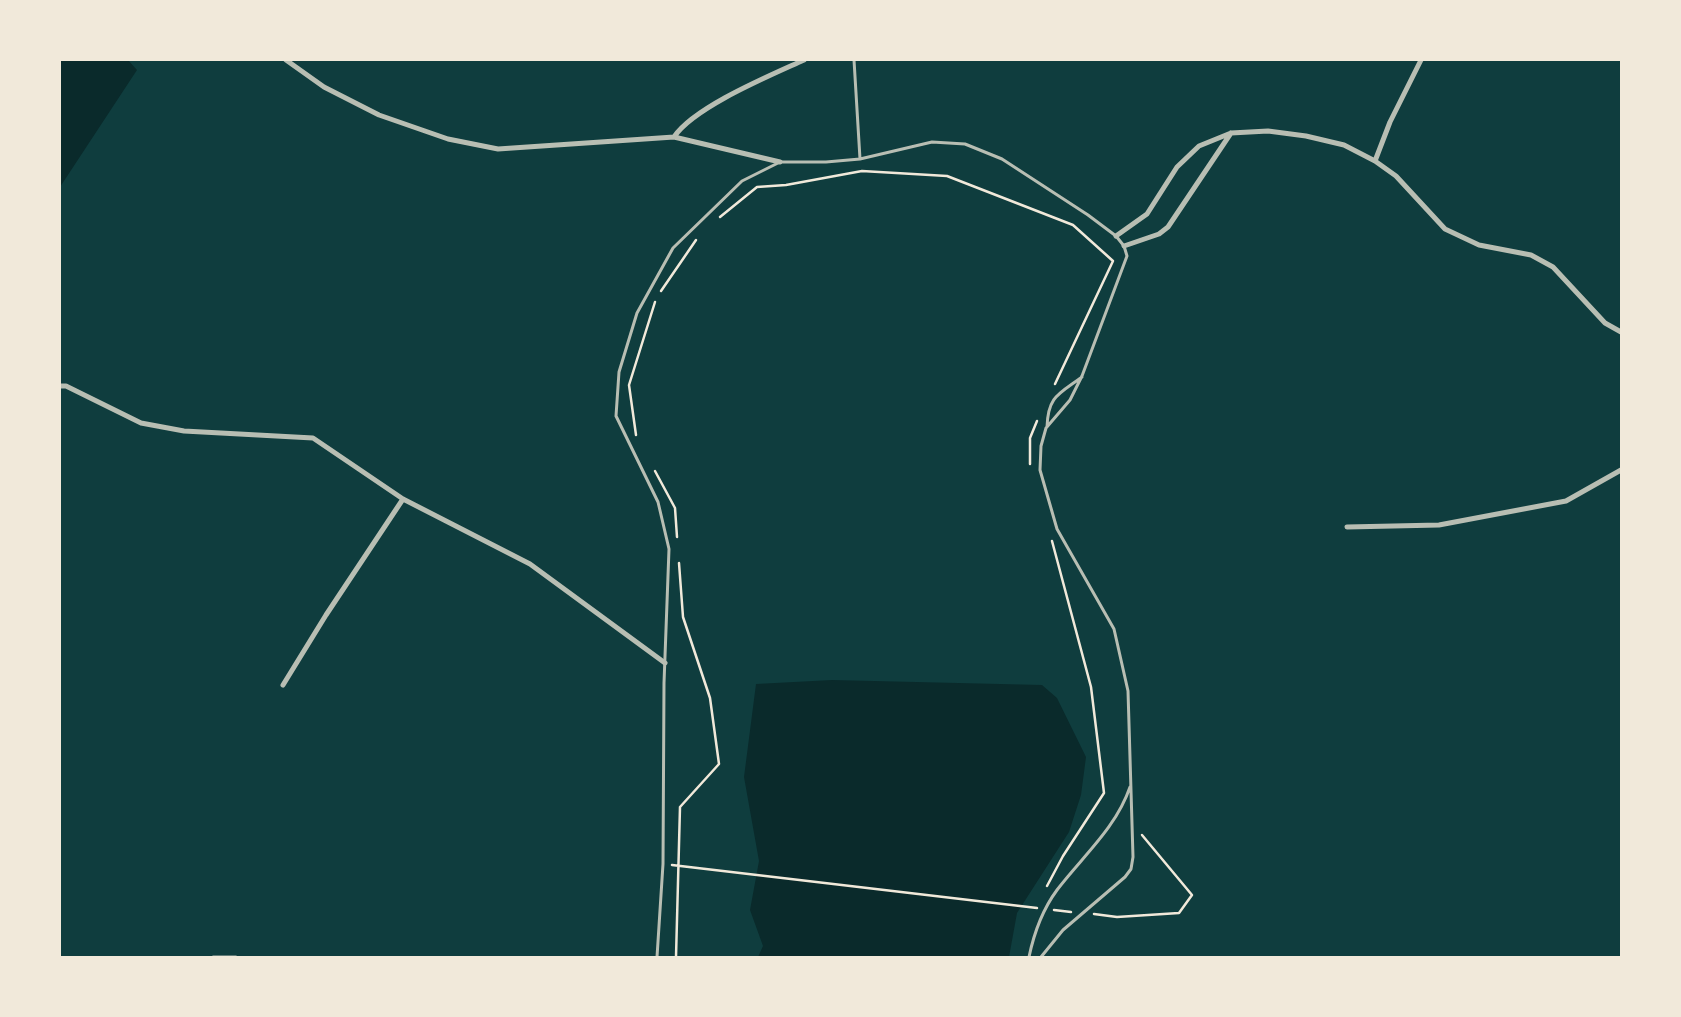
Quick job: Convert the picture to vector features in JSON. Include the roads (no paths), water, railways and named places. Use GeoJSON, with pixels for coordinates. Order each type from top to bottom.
{"type":"FeatureCollection","features":[{"type":"Feature","properties":{"kind":"street"},"geometry":{"type":"LineString","coordinates":[[286,60],[324,87],[379,115],[448,140],[498,149],[674,137],[780,162]]}},
{"type":"Feature","properties":{"kind":"street"},"geometry":{"type":"LineString","coordinates":[[674,137],[682,125],[749,84],[804,60]]}},
{"type":"Feature","properties":{"kind":"street"},"geometry":{"type":"LineString","coordinates":[[1374,161],[1390,122],[1421,60]]}},
{"type":"Feature","properties":{"kind":"street"},"geometry":{"type":"LineString","coordinates":[[1116,236],[1147,214],[1177,167],[1199,146],[1231,133],[1268,132],[1306,136],[1344,145],[1374,161],[1396,176],[1446,228],[1479,245],[1531,255],[1553,267],[1606,323],[1621,332]]}},
{"type":"Feature","properties":{"kind":"street"},"geometry":{"type":"LineString","coordinates":[[1124,246],[1160,234],[1168,228],[1231,133]]}},
{"type":"Feature","properties":{"kind":"street"},"geometry":{"type":"LineString","coordinates":[[60,386],[66,386],[141,423],[201,432],[313,438],[403,499],[530,564],[665,663]]}},
{"type":"Feature","properties":{"kind":"street"},"geometry":{"type":"LineString","coordinates":[[1347,527],[1439,525],[1566,501],[1621,470]]}},
{"type":"Feature","properties":{"kind":"street"},"geometry":{"type":"LineString","coordinates":[[283,685],[326,614],[403,499]]}},
{"type":"Feature","properties":{"kind":"lane"},"geometry":{"type":"LineString","coordinates":[[854,60],[860,159]]}},
{"type":"Feature","properties":{"kind":"lane"},"geometry":{"type":"LineString","coordinates":[[658,957],[663,864],[665,663],[669,549],[658,502],[616,416],[619,372],[637,313],[673,248],[742,181],[780,162],[826,162],[860,159],[932,142],[965,144],[1002,159],[1088,215],[1116,236],[1124,246],[1127,256],[1082,376],[1070,400],[1046,428]]}},
{"type":"Feature","properties":{"kind":"lane"},"geometry":{"type":"LineString","coordinates":[[1041,957],[1063,930],[1110,891],[1131,869],[1132,823],[1128,691],[1114,628],[1057,529],[1040,470],[1041,446],[1046,428],[1047,408],[1054,396],[1082,376]]}},
{"type":"Feature","properties":{"kind":"lane"},"geometry":{"type":"LineString","coordinates":[[1029,957],[1040,918],[1056,891],[1111,825],[1125,801],[1131,784]]}},
{"type":"Feature","properties":{"kind":"lane"},"geometry":{"type":"LineString","coordinates":[[212,957],[236,957]]}},
{"type":"Feature","properties":{"kind":"water"},"geometry":{"type":"Polygon","coordinates":[[[60,60],[128,60],[137,70],[60,187],[60,60]]]}},
{"type":"Feature","properties":{"kind":"water"},"geometry":{"type":"Polygon","coordinates":[[[832,680],[1042,685],[1057,698],[1086,757],[1081,795],[1069,832],[1017,913],[1009,957],[758,957],[763,946],[750,910],[759,861],[744,777],[756,684],[832,680]]]}}]}
